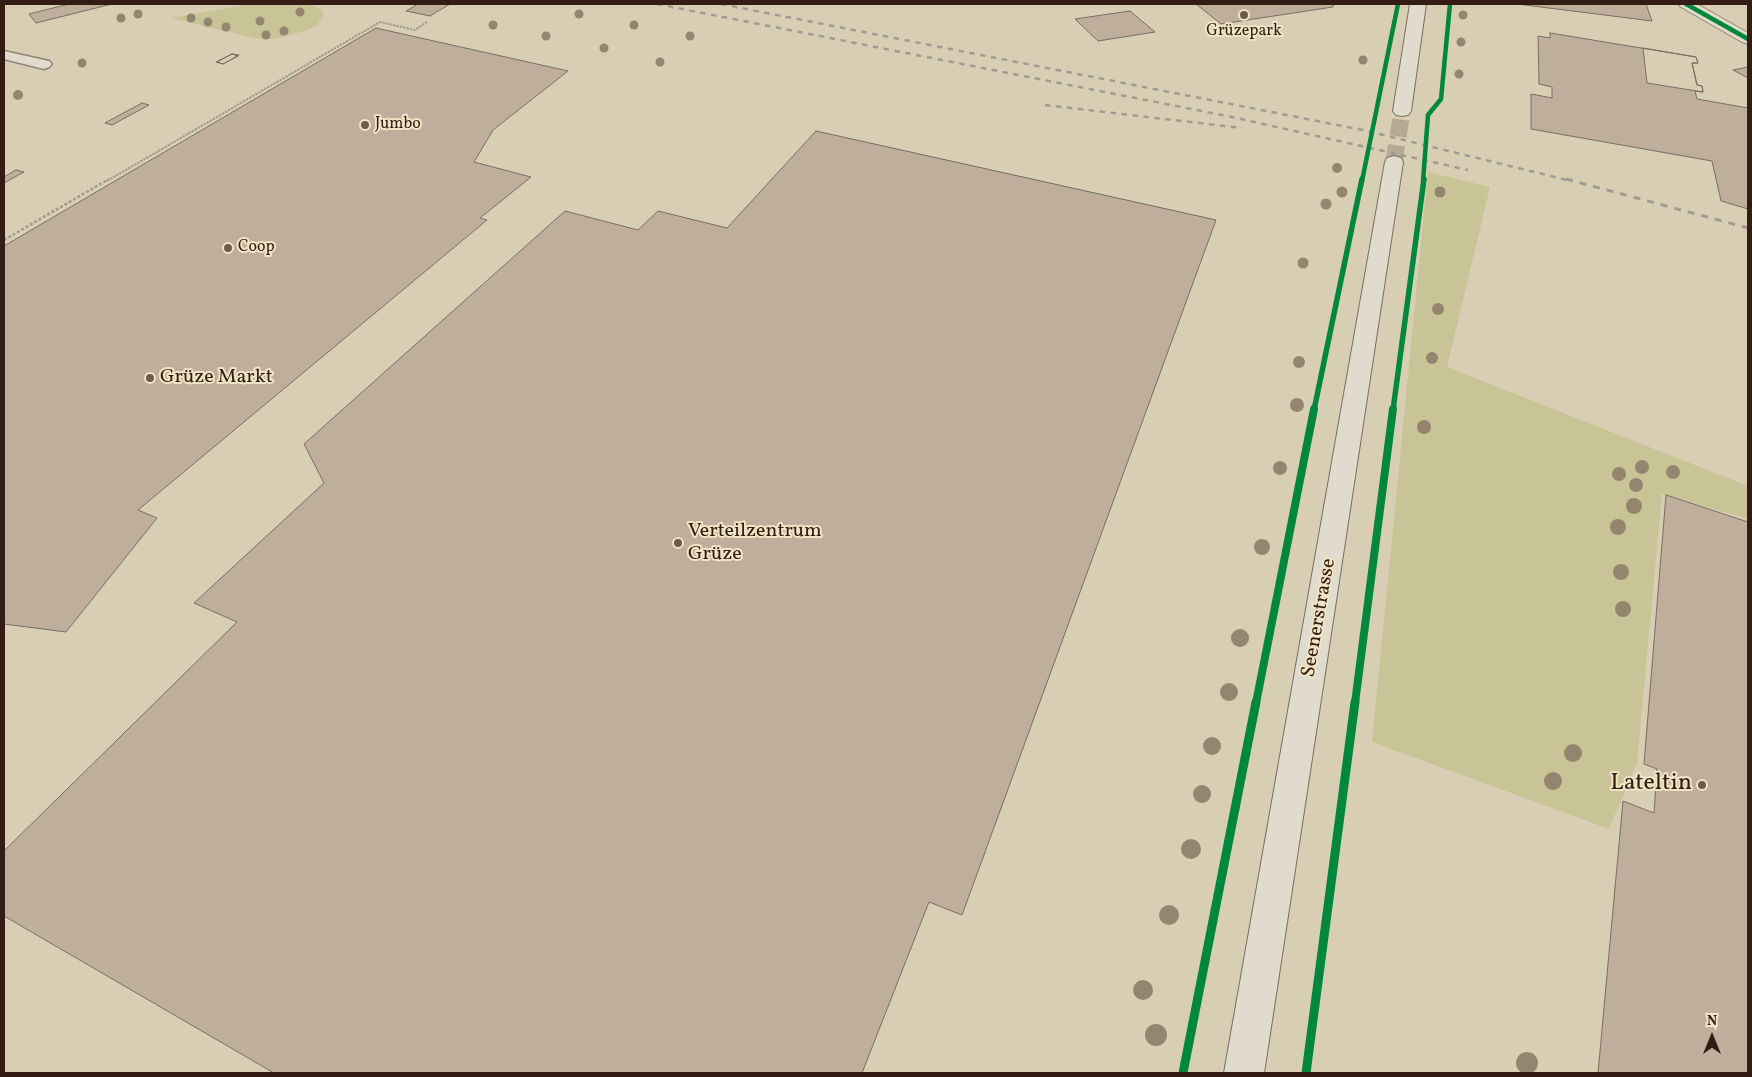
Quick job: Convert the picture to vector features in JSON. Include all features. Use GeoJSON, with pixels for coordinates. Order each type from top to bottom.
{"type":"FeatureCollection","features":[{"type":"Feature","properties":{"kind":"main road"},"geometry":{"type":"LineString","coordinates":[[1402,111],[1418,4]]}},
{"type":"Feature","properties":{"kind":"main road"},"geometry":{"type":"LineString","coordinates":[[1686,4],[1748,39]]}},
{"type":"Feature","properties":{"kind":"main road","name":"Seenerstrasse"},"geometry":{"type":"LineString","coordinates":[[1244,1073],[1348,452],[1394,162]]}},
{"type":"Feature","properties":{"kind":"lane"},"geometry":{"type":"LineString","coordinates":[[4,55],[44,64]]}},
{"type":"Feature","properties":{"kind":"path"},"geometry":{"type":"LineString","coordinates":[[4,240],[380,22],[414,30],[427,22]]}},
{"type":"Feature","properties":{"kind":"shaded area"},"geometry":{"type":"Polygon","coordinates":[[[250,4],[308,4],[321,9],[324,16],[317,25],[305,31],[273,39],[253,38],[171,18],[250,4]]]}},
{"type":"Feature","properties":{"kind":"shaded area"},"geometry":{"type":"Polygon","coordinates":[[[1428,172],[1490,187],[1447,367],[1748,486],[1748,519],[1662,494],[1637,763],[1609,829],[1372,742],[1428,172]]]}},
{"type":"Feature","properties":{"kind":"building"},"geometry":{"type":"Polygon","coordinates":[[[69,4],[112,4],[36,23],[29,14],[69,4]]]}},
{"type":"Feature","properties":{"kind":"building"},"geometry":{"type":"Polygon","coordinates":[[[418,4],[450,4],[430,16],[406,11],[418,4]]]}},
{"type":"Feature","properties":{"kind":"building","name":"Grüzepark"},"geometry":{"type":"Polygon","coordinates":[[[1196,4],[1333,4],[1333,7],[1221,24],[1196,4]]]}},
{"type":"Feature","properties":{"kind":"building"},"geometry":{"type":"Polygon","coordinates":[[[1517,4],[1646,4],[1652,21],[1517,4]]]}},
{"type":"Feature","properties":{"kind":"building"},"geometry":{"type":"Polygon","coordinates":[[[1130,11],[1155,32],[1098,41],[1075,19],[1130,11]]]}},
{"type":"Feature","properties":{"kind":"building","name":"Grüze Markt"},"geometry":{"type":"Polygon","coordinates":[[[376,28],[568,71],[493,130],[474,162],[531,177],[480,218],[487,220],[138,510],[157,518],[66,632],[4,624],[4,246],[376,28]]]}},
{"type":"Feature","properties":{"kind":"building"},"geometry":{"type":"Polygon","coordinates":[[[1550,33],[1696,57],[1698,63],[1692,63],[1697,85],[1702,86],[1703,92],[1695,91],[1697,99],[1748,108],[1748,209],[1721,201],[1712,161],[1531,129],[1531,94],[1552,98],[1552,87],[1539,84],[1538,36],[1550,38],[1550,33]]]}},
{"type":"Feature","properties":{"kind":"building"},"geometry":{"type":"Polygon","coordinates":[[[1643,48],[1696,57],[1698,63],[1692,63],[1697,85],[1702,86],[1703,92],[1647,83],[1643,48]]]}},
{"type":"Feature","properties":{"kind":"building"},"geometry":{"type":"Polygon","coordinates":[[[232,54],[238,56],[223,64],[217,62],[232,54]]]}},
{"type":"Feature","properties":{"kind":"building"},"geometry":{"type":"Polygon","coordinates":[[[232,54],[239,55],[223,64],[216,62],[232,54]]]}},
{"type":"Feature","properties":{"kind":"building"},"geometry":{"type":"Polygon","coordinates":[[[1748,67],[1748,78],[1733,70],[1748,67]]]}},
{"type":"Feature","properties":{"kind":"building"},"geometry":{"type":"Polygon","coordinates":[[[142,103],[149,105],[112,125],[105,123],[142,103]]]}},
{"type":"Feature","properties":{"kind":"building","name":"Verteilzentrum Grüze"},"geometry":{"type":"Polygon","coordinates":[[[816,131],[1216,220],[962,915],[929,902],[862,1073],[274,1073],[4,916],[4,851],[237,622],[194,603],[324,483],[304,444],[565,211],[638,230],[658,211],[727,228],[816,131]]]}},
{"type":"Feature","properties":{"kind":"building"},"geometry":{"type":"Polygon","coordinates":[[[16,170],[24,172],[4,183],[4,177],[16,170]]]}},
{"type":"Feature","properties":{"kind":"building","name":"Lateltin"},"geometry":{"type":"Polygon","coordinates":[[[1666,495],[1748,522],[1748,1073],[1598,1073],[1623,801],[1654,813],[1657,769],[1644,764],[1666,495]]]}},
{"type":"Feature","properties":{"kind":"tunnel"},"geometry":{"type":"LineString","coordinates":[[1394,162],[1402,111]]}},
{"type":"Feature","properties":{"kind":"railway"},"geometry":{"type":"LineString","coordinates":[[657,4],[1232,117],[1468,170]]}},
{"type":"Feature","properties":{"kind":"railway"},"geometry":{"type":"LineString","coordinates":[[721,4],[1363,130],[1571,181]]}},
{"type":"Feature","properties":{"kind":"railway"},"geometry":{"type":"LineString","coordinates":[[1045,105],[1242,128]]}},
{"type":"Feature","properties":{"kind":"railway"},"geometry":{"type":"LineString","coordinates":[[1566,179],[1748,228]]}},
{"type":"Feature","properties":{"kind":"cycle path"},"geometry":{"type":"LineString","coordinates":[[1183,1073],[1306,447],[1398,4]]}},
{"type":"Feature","properties":{"kind":"cycle path"},"geometry":{"type":"LineString","coordinates":[[1306,1073],[1425,169],[1428,115],[1441,99],[1450,4]]}},
{"type":"Feature","properties":{"kind":"cycle path"},"geometry":{"type":"LineString","coordinates":[[1686,4],[1748,39]]}},
{"type":"Feature","properties":{"kind":"place","name":"Grüzepark"},"geometry":{"type":"Point","coordinates":[1244,15]}},
{"type":"Feature","properties":{"kind":"place","name":"Jumbo"},"geometry":{"type":"Point","coordinates":[365,125]}},
{"type":"Feature","properties":{"kind":"place","name":"Coop"},"geometry":{"type":"Point","coordinates":[228,248]}},
{"type":"Feature","properties":{"kind":"place","name":"Grüze Markt"},"geometry":{"type":"Point","coordinates":[150,378]}},
{"type":"Feature","properties":{"kind":"place","name":"Verteilzentrum Grüze"},"geometry":{"type":"Point","coordinates":[678,543]}},
{"type":"Feature","properties":{"kind":"place","name":"Lateltin"},"geometry":{"type":"Point","coordinates":[1702,785]}}]}
